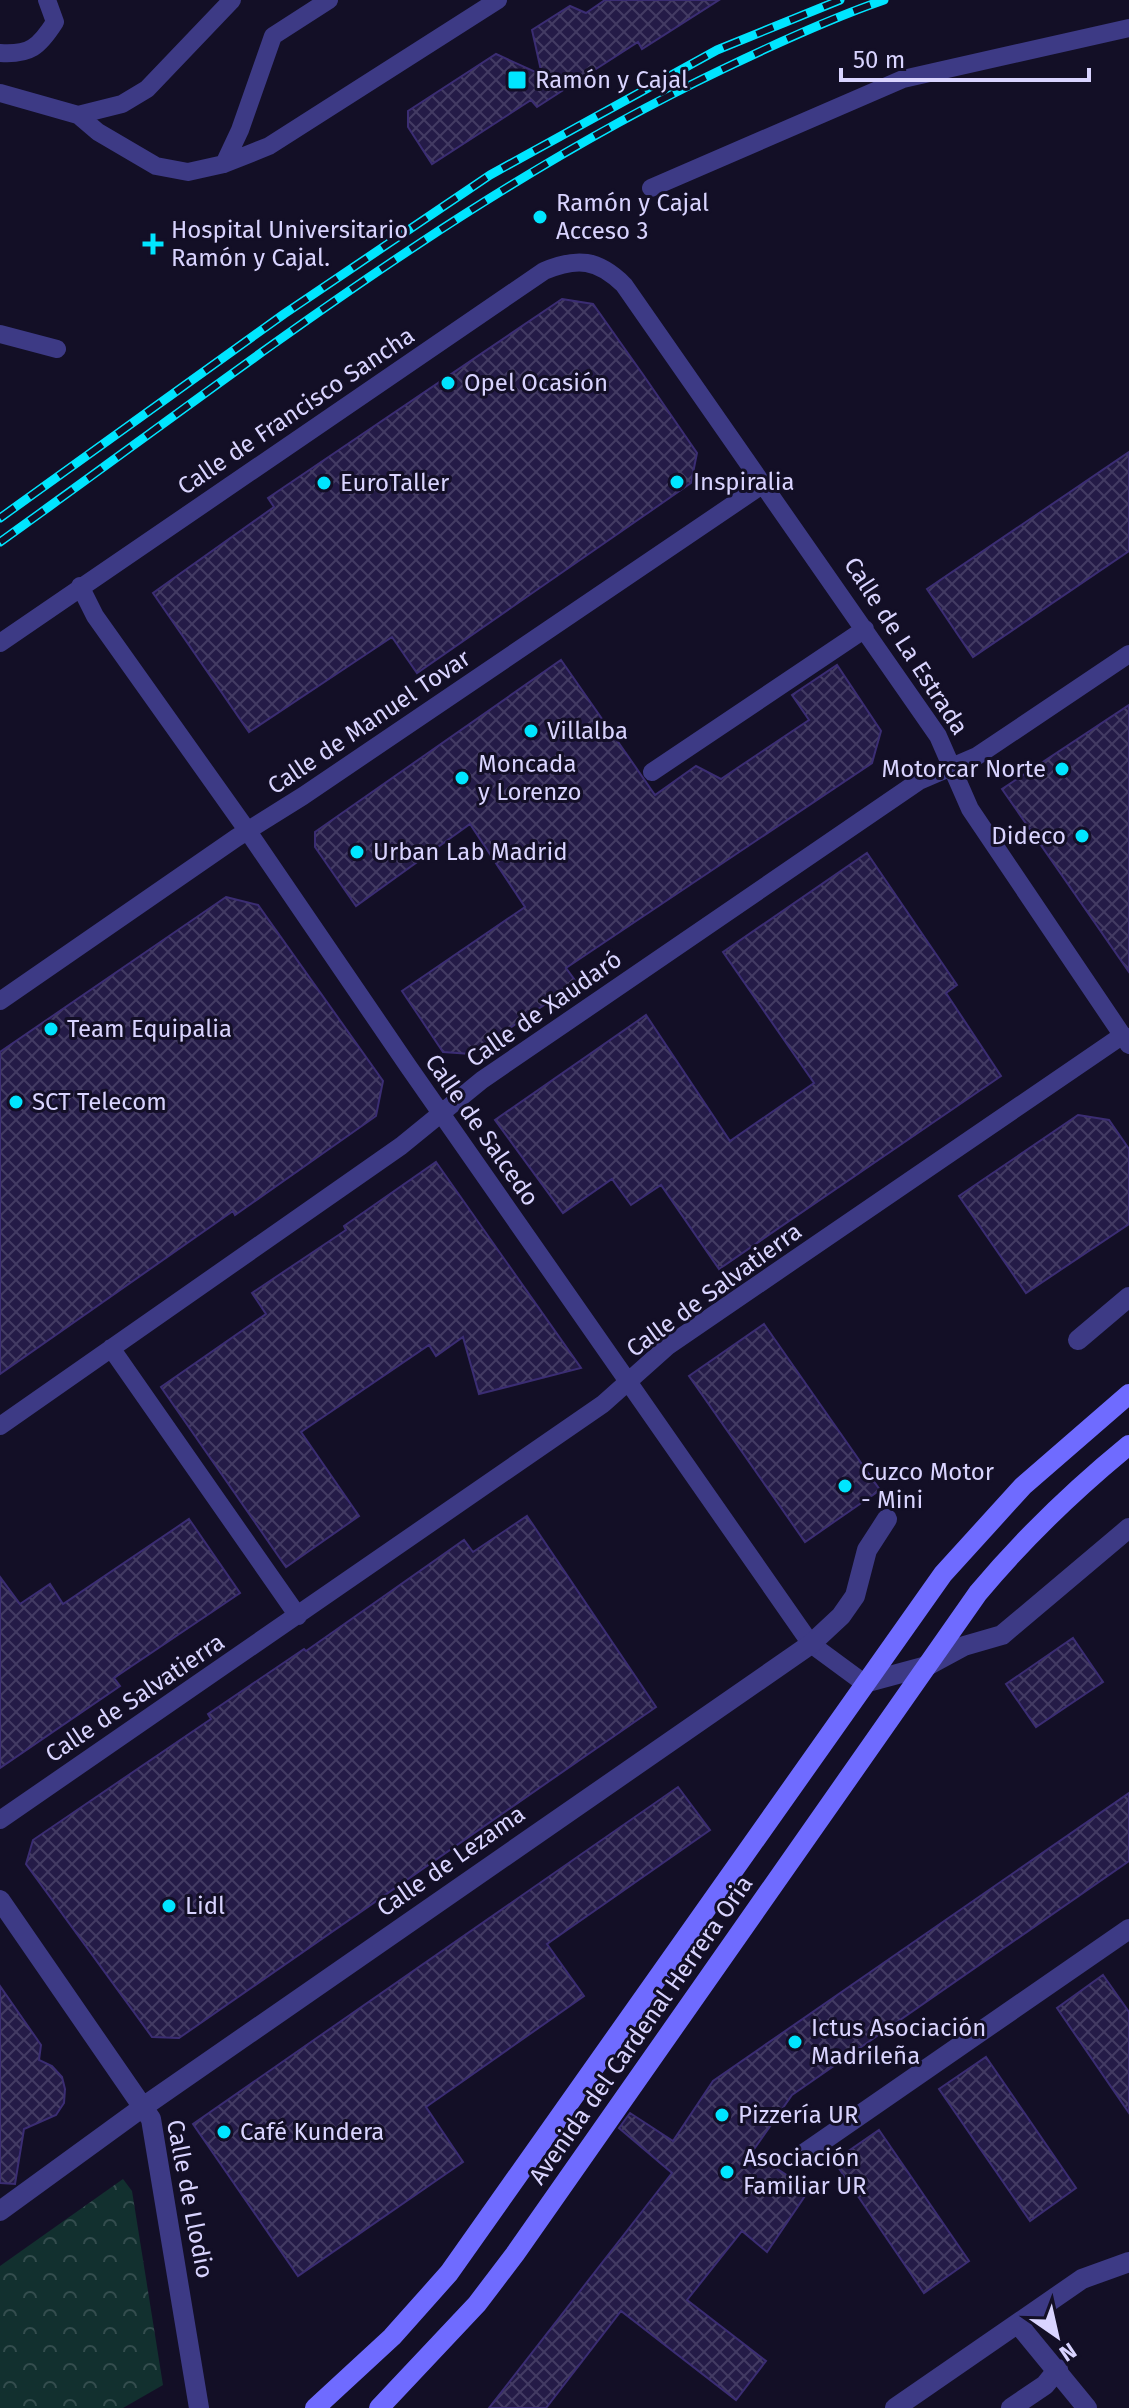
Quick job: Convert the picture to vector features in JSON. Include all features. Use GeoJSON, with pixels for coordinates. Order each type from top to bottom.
{"type":"FeatureCollection","features":[{"type":"Feature","properties":{"kind":"main road","name":"Avenida del Cardenal Herrera Oria"},"geometry":{"type":"LineString","coordinates":[[315,2408],[392,2337],[449,2273],[914,1612],[980,1531],[1067,1445],[1129,1394]]}},
{"type":"Feature","properties":{"kind":"main road","name":"Avenida del Cardenal Herrera Oria"},"geometry":{"type":"LineString","coordinates":[[379,2408],[477,2304],[515,2254],[978,1593],[1015,1549],[1129,1445]]}},
{"type":"Feature","properties":{"kind":"street"},"geometry":{"type":"LineString","coordinates":[[1078,1340],[1129,1297]]}},
{"type":"Feature","properties":{"kind":"street","name":"Calle de Lezama"},"geometry":{"type":"LineString","coordinates":[[0,2211],[143,2107],[811,1644],[841,1616],[855,1596],[867,1550],[887,1519]]}},
{"type":"Feature","properties":{"kind":"street","name":"Avenida del Cardenal Herrera Oria"},"geometry":{"type":"LineString","coordinates":[[864,1683],[927,1666],[964,1646],[1002,1635],[1129,1528]]}},
{"type":"Feature","properties":{"kind":"street","name":"Calle de Llodio"},"geometry":{"type":"LineString","coordinates":[[0,1900],[151,2119],[199,2408]]}},
{"type":"Feature","properties":{"kind":"street"},"geometry":{"type":"LineString","coordinates":[[805,2153],[1129,1929]]}},
{"type":"Feature","properties":{"kind":"street"},"geometry":{"type":"LineString","coordinates":[[895,2408],[1082,2279],[1129,2262]]}},
{"type":"Feature","properties":{"kind":"street"},"geometry":{"type":"LineString","coordinates":[[1018,2324],[1087,2408]]}},
{"type":"Feature","properties":{"kind":"street"},"geometry":{"type":"LineString","coordinates":[[1011,2408],[1045,2385],[1058,2369]]}},
{"type":"Feature","properties":{"kind":"lane"},"geometry":{"type":"LineString","coordinates":[[0,53],[22,55],[43,41],[55,22],[47,0]]}},
{"type":"Feature","properties":{"kind":"lane"},"geometry":{"type":"LineString","coordinates":[[78,115],[122,104],[147,89],[232,0]]}},
{"type":"Feature","properties":{"kind":"lane"},"geometry":{"type":"LineString","coordinates":[[224,164],[240,130],[273,36],[329,0]]}},
{"type":"Feature","properties":{"kind":"lane"},"geometry":{"type":"LineString","coordinates":[[0,93],[78,115],[98,132],[156,166],[188,172],[224,164],[269,146],[498,0]]}},
{"type":"Feature","properties":{"kind":"lane"},"geometry":{"type":"LineString","coordinates":[[651,188],[903,79],[1129,28]]}},
{"type":"Feature","properties":{"kind":"lane","name":"Calle de Francisco Sancha"},"geometry":{"type":"LineString","coordinates":[[0,643],[544,271],[565,262],[585,261],[600,264],[624,285]]}},
{"type":"Feature","properties":{"kind":"lane","name":"Calle de La Estrada"},"geometry":{"type":"LineString","coordinates":[[624,285],[765,483],[938,736],[970,809],[1126,1040]]}},
{"type":"Feature","properties":{"kind":"lane"},"geometry":{"type":"LineString","coordinates":[[0,334],[57,349]]}},
{"type":"Feature","properties":{"kind":"lane","name":"Calle de Manuel Tovar"},"geometry":{"type":"LineString","coordinates":[[0,1001],[247,830],[316,788],[765,483]]}},
{"type":"Feature","properties":{"kind":"lane","name":"Calle de Salcedo"},"geometry":{"type":"LineString","coordinates":[[80,586],[95,616],[247,830],[811,1644],[864,1683]]}},
{"type":"Feature","properties":{"kind":"lane"},"geometry":{"type":"LineString","coordinates":[[652,772],[865,629]]}},
{"type":"Feature","properties":{"kind":"lane","name":"Calle de Xaudaró"},"geometry":{"type":"LineString","coordinates":[[0,1426],[401,1146],[441,1112],[919,781],[977,756],[1129,654]]}},
{"type":"Feature","properties":{"kind":"lane","name":"Calle de Salvatierra"},"geometry":{"type":"LineString","coordinates":[[0,1820],[603,1404],[668,1346],[1126,1040]]}},
{"type":"Feature","properties":{"kind":"lane"},"geometry":{"type":"LineString","coordinates":[[111,1348],[298,1616]]}},
{"type":"Feature","properties":{"kind":"green space"},"geometry":{"type":"Polygon","coordinates":[[[123,2179],[132,2191],[163,2385],[123,2408],[0,2408],[0,2266],[123,2179]]]}},
{"type":"Feature","properties":{"kind":"building","name":"Ramón y Cajal"},"geometry":{"type":"Polygon","coordinates":[[[605,0],[719,0],[642,49],[638,42],[537,107],[531,100],[432,164],[408,127],[408,111],[496,54],[542,75],[532,30],[570,6],[586,13],[605,0]]]}},
{"type":"Feature","properties":{"kind":"building"},"geometry":{"type":"Polygon","coordinates":[[[562,299],[593,304],[644,376],[697,453],[691,483],[417,673],[392,637],[249,732],[153,593],[274,507],[268,498],[562,299]]]}},
{"type":"Feature","properties":{"kind":"building"},"geometry":{"type":"Polygon","coordinates":[[[1129,452],[1129,551],[973,657],[927,589],[1129,452]]]}},
{"type":"Feature","properties":{"kind":"building"},"geometry":{"type":"Polygon","coordinates":[[[561,660],[655,795],[696,766],[721,779],[809,720],[792,695],[837,665],[881,731],[872,763],[566,968],[577,983],[471,1054],[443,1052],[402,991],[525,907],[470,824],[356,906],[315,847],[315,832],[561,660]]]}},
{"type":"Feature","properties":{"kind":"building","name":"Dideco"},"geometry":{"type":"Polygon","coordinates":[[[1129,705],[1129,972],[1002,789],[1129,705]]]}},
{"type":"Feature","properties":{"kind":"building"},"geometry":{"type":"Polygon","coordinates":[[[867,853],[957,985],[946,993],[1001,1076],[719,1269],[661,1185],[631,1205],[612,1179],[563,1213],[495,1120],[646,1015],[730,1141],[814,1083],[723,952],[867,853]]]}},
{"type":"Feature","properties":{"kind":"building"},"geometry":{"type":"Polygon","coordinates":[[[226,897],[258,905],[383,1081],[376,1116],[235,1215],[233,1211],[0,1374],[0,1052],[226,897]]]}},
{"type":"Feature","properties":{"kind":"building"},"geometry":{"type":"Polygon","coordinates":[[[1078,1115],[1109,1120],[1129,1149],[1129,1224],[1026,1293],[959,1196],[1078,1115]]]}},
{"type":"Feature","properties":{"kind":"building"},"geometry":{"type":"Polygon","coordinates":[[[436,1162],[581,1368],[479,1394],[463,1337],[436,1356],[429,1345],[301,1432],[359,1516],[286,1567],[161,1387],[266,1314],[252,1293],[346,1230],[344,1226],[436,1162]]]}},
{"type":"Feature","properties":{"kind":"building"},"geometry":{"type":"Polygon","coordinates":[[[764,1324],[880,1490],[805,1542],[689,1376],[764,1324]]]}},
{"type":"Feature","properties":{"kind":"building"},"geometry":{"type":"Polygon","coordinates":[[[527,1516],[656,1707],[179,2038],[152,2037],[26,1864],[33,1840],[211,1719],[208,1714],[304,1649],[306,1651],[464,1540],[473,1552],[527,1516]]]}},
{"type":"Feature","properties":{"kind":"building"},"geometry":{"type":"Polygon","coordinates":[[[189,1519],[240,1593],[114,1678],[120,1686],[0,1768],[0,1577],[20,1604],[50,1584],[63,1604],[189,1519]]]}},
{"type":"Feature","properties":{"kind":"building"},"geometry":{"type":"Polygon","coordinates":[[[1073,1638],[1103,1682],[1036,1727],[1006,1684],[1073,1638]]]}},
{"type":"Feature","properties":{"kind":"building"},"geometry":{"type":"Polygon","coordinates":[[[678,1787],[710,1830],[547,1944],[584,1996],[426,2107],[463,2162],[298,2276],[193,2124],[678,1787]]]}},
{"type":"Feature","properties":{"kind":"building"},"geometry":{"type":"Polygon","coordinates":[[[1129,1793],[1129,1861],[792,2095],[752,2152],[809,2190],[767,2252],[742,2231],[687,2300],[766,2361],[736,2400],[621,2311],[546,2408],[489,2408],[672,2173],[619,2128],[630,2113],[673,2141],[713,2081],[1129,1793]]]}},
{"type":"Feature","properties":{"kind":"building"},"geometry":{"type":"Polygon","coordinates":[[[1103,1975],[1129,2012],[1129,2113],[1057,2008],[1103,1975]]]}},
{"type":"Feature","properties":{"kind":"building"},"geometry":{"type":"Polygon","coordinates":[[[0,1986],[41,2045],[39,2060],[52,2066],[62,2077],[65,2089],[64,2103],[56,2115],[24,2129],[15,2184],[0,2183],[0,1986]]]}},
{"type":"Feature","properties":{"kind":"building"},"geometry":{"type":"Polygon","coordinates":[[[986,2057],[1076,2188],[1030,2221],[939,2089],[986,2057]]]}},
{"type":"Feature","properties":{"kind":"building"},"geometry":{"type":"Polygon","coordinates":[[[879,2130],[969,2261],[924,2293],[834,2161],[879,2130]]]}},
{"type":"Feature","properties":{"kind":"railway"},"geometry":{"type":"LineString","coordinates":[[0,518],[284,314],[490,175],[717,50],[840,0]]}},
{"type":"Feature","properties":{"kind":"railway"},"geometry":{"type":"LineString","coordinates":[[0,542],[351,289],[533,172],[626,118],[723,69],[802,32],[884,0]]}},
{"type":"Feature","properties":{"kind":"place","name":"Ramón y Cajal"},"geometry":{"type":"Point","coordinates":[517,80]}},
{"type":"Feature","properties":{"kind":"place","name":"Ramón y Cajal Acceso 3"},"geometry":{"type":"Point","coordinates":[540,217]}},
{"type":"Feature","properties":{"kind":"place","name":"Hospital Universitario Ramón y Cajal."},"geometry":{"type":"Point","coordinates":[153,244]}},
{"type":"Feature","properties":{"kind":"place","name":"Opel Ocasión"},"geometry":{"type":"Point","coordinates":[448,383]}},
{"type":"Feature","properties":{"kind":"place","name":"Inspiralia"},"geometry":{"type":"Point","coordinates":[677,482]}},
{"type":"Feature","properties":{"kind":"place","name":"EuroTaller"},"geometry":{"type":"Point","coordinates":[324,483]}},
{"type":"Feature","properties":{"kind":"place","name":"Villalba"},"geometry":{"type":"Point","coordinates":[531,731]}},
{"type":"Feature","properties":{"kind":"place","name":"Motorcar Norte"},"geometry":{"type":"Point","coordinates":[1062,769]}},
{"type":"Feature","properties":{"kind":"place","name":"Moncada y Lorenzo"},"geometry":{"type":"Point","coordinates":[462,778]}},
{"type":"Feature","properties":{"kind":"place","name":"Dideco"},"geometry":{"type":"Point","coordinates":[1082,836]}},
{"type":"Feature","properties":{"kind":"place","name":"Urban Lab Madrid"},"geometry":{"type":"Point","coordinates":[357,852]}},
{"type":"Feature","properties":{"kind":"place","name":"Team Equipalia"},"geometry":{"type":"Point","coordinates":[51,1029]}},
{"type":"Feature","properties":{"kind":"place","name":"SCT Telecom"},"geometry":{"type":"Point","coordinates":[16,1102]}},
{"type":"Feature","properties":{"kind":"place","name":"Cuzco Motor - Mini"},"geometry":{"type":"Point","coordinates":[845,1486]}},
{"type":"Feature","properties":{"kind":"place","name":"Lidl"},"geometry":{"type":"Point","coordinates":[169,1906]}},
{"type":"Feature","properties":{"kind":"place","name":"Ictus Asociación Madrileña"},"geometry":{"type":"Point","coordinates":[795,2042]}},
{"type":"Feature","properties":{"kind":"place","name":"Pizzería UR"},"geometry":{"type":"Point","coordinates":[722,2115]}},
{"type":"Feature","properties":{"kind":"place","name":"Café Kundera"},"geometry":{"type":"Point","coordinates":[224,2132]}},
{"type":"Feature","properties":{"kind":"place","name":"Asociación Familiar UR"},"geometry":{"type":"Point","coordinates":[727,2172]}}]}
